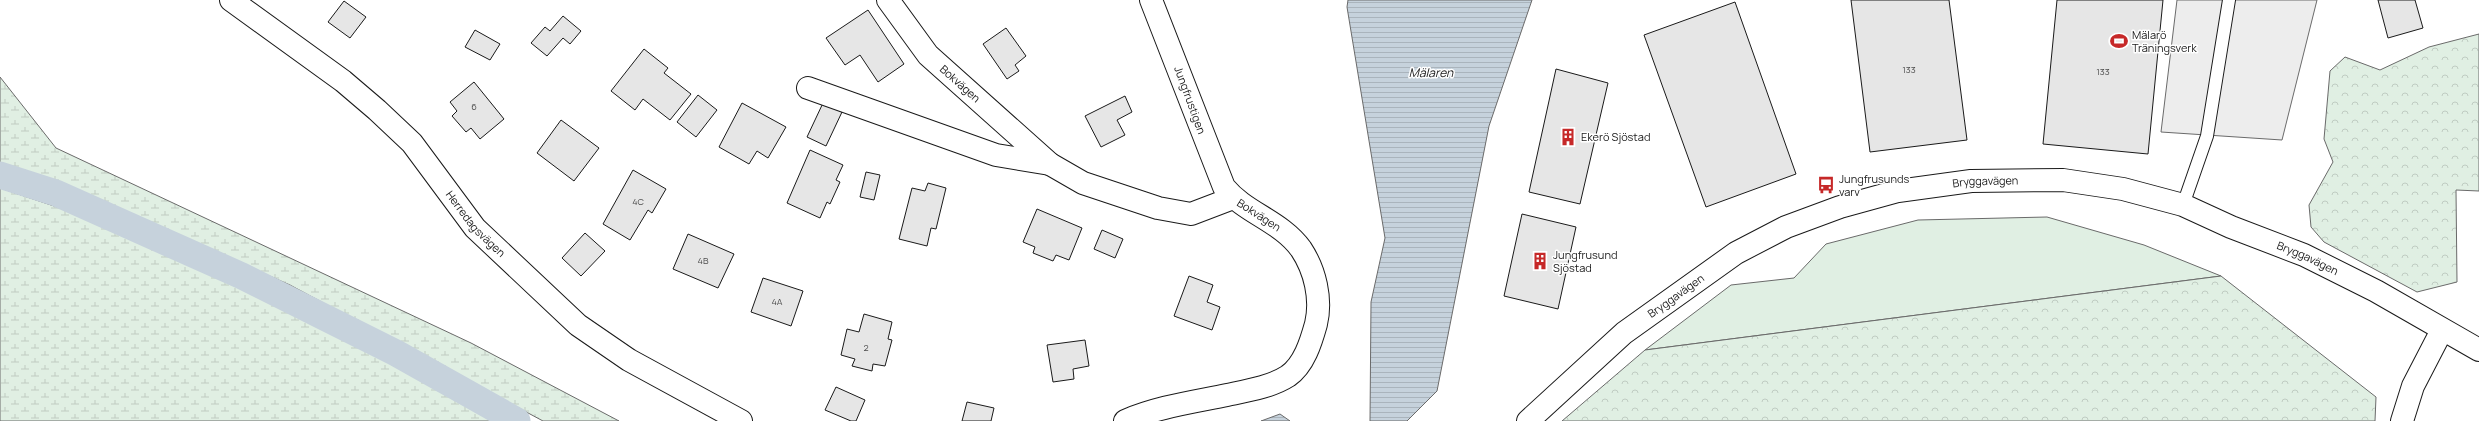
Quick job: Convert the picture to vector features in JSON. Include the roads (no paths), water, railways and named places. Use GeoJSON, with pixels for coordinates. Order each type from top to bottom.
{"type":"FeatureCollection","features":[{"type":"Feature","properties":{"kind":"street","name":"Herredagsvägen"},"geometry":{"type":"LineString","coordinates":[[231,0],[343,81],[377,110],[412,143],[475,228],[578,325],[629,360],[741,421]]}},
{"type":"Feature","properties":{"kind":"street","name":"Bokvägen"},"geometry":{"type":"LineString","coordinates":[[888,0],[928,55],[1050,164],[1083,183],[1158,208],[1178,212],[1191,214],[1233,198],[1283,230],[1300,248],[1311,267],[1317,292],[1317,319],[1310,349],[1288,376],[1260,387],[1170,406],[1125,421]]}},
{"type":"Feature","properties":{"kind":"street","name":"Jungfrustigen"},"geometry":{"type":"LineString","coordinates":[[1151,0],[1224,186],[1233,198]]}},
{"type":"Feature","properties":{"kind":"street"},"geometry":{"type":"LineString","coordinates":[[808,88],[996,155],[1050,164]]}},
{"type":"Feature","properties":{"kind":"street","name":"Bryggavägen"},"geometry":{"type":"LineString","coordinates":[[1528,421],[1624,333],[1736,253],[1786,227],[1840,207],[1898,191],[1986,181],[2063,180],[2123,189],[2183,204],[2231,227],[2304,255],[2376,291],[2479,350]]}},
{"type":"Feature","properties":{"kind":"street"},"geometry":{"type":"LineString","coordinates":[[2402,421],[2413,386],[2442,330]]}},
{"type":"Feature","properties":{"kind":"lane"},"geometry":{"type":"LineString","coordinates":[[2183,204],[2207,136],[2229,0]]}},
{"type":"Feature","properties":{"kind":"water","name":"Mälaren"},"geometry":{"type":"Polygon","coordinates":[[[1348,0],[1532,0],[1489,126],[1437,391],[1407,421],[1370,421],[1371,302],[1385,238],[1347,7],[1348,0]]]}},
{"type":"Feature","properties":{"kind":"water"},"geometry":{"type":"Polygon","coordinates":[[[1280,414],[1290,421],[1261,421],[1280,414]]]}},
{"type":"Feature","properties":{"kind":"waterway"},"geometry":{"type":"LineString","coordinates":[[0,175],[56,193],[242,276],[396,353],[517,421]]}},
{"type":"Feature","properties":{"kind":"place","name":"Mälarö Träningsverk"},"geometry":{"type":"Point","coordinates":[2119,41]}},
{"type":"Feature","properties":{"kind":"place","name":"Ekerö Sjöstad"},"geometry":{"type":"Point","coordinates":[1568,137]}},
{"type":"Feature","properties":{"kind":"place","name":"Jungfrusunds varv"},"geometry":{"type":"Point","coordinates":[1826,185]}},
{"type":"Feature","properties":{"kind":"place","name":"Jungfrusund Sjöstad"},"geometry":{"type":"Point","coordinates":[1540,261]}}]}
